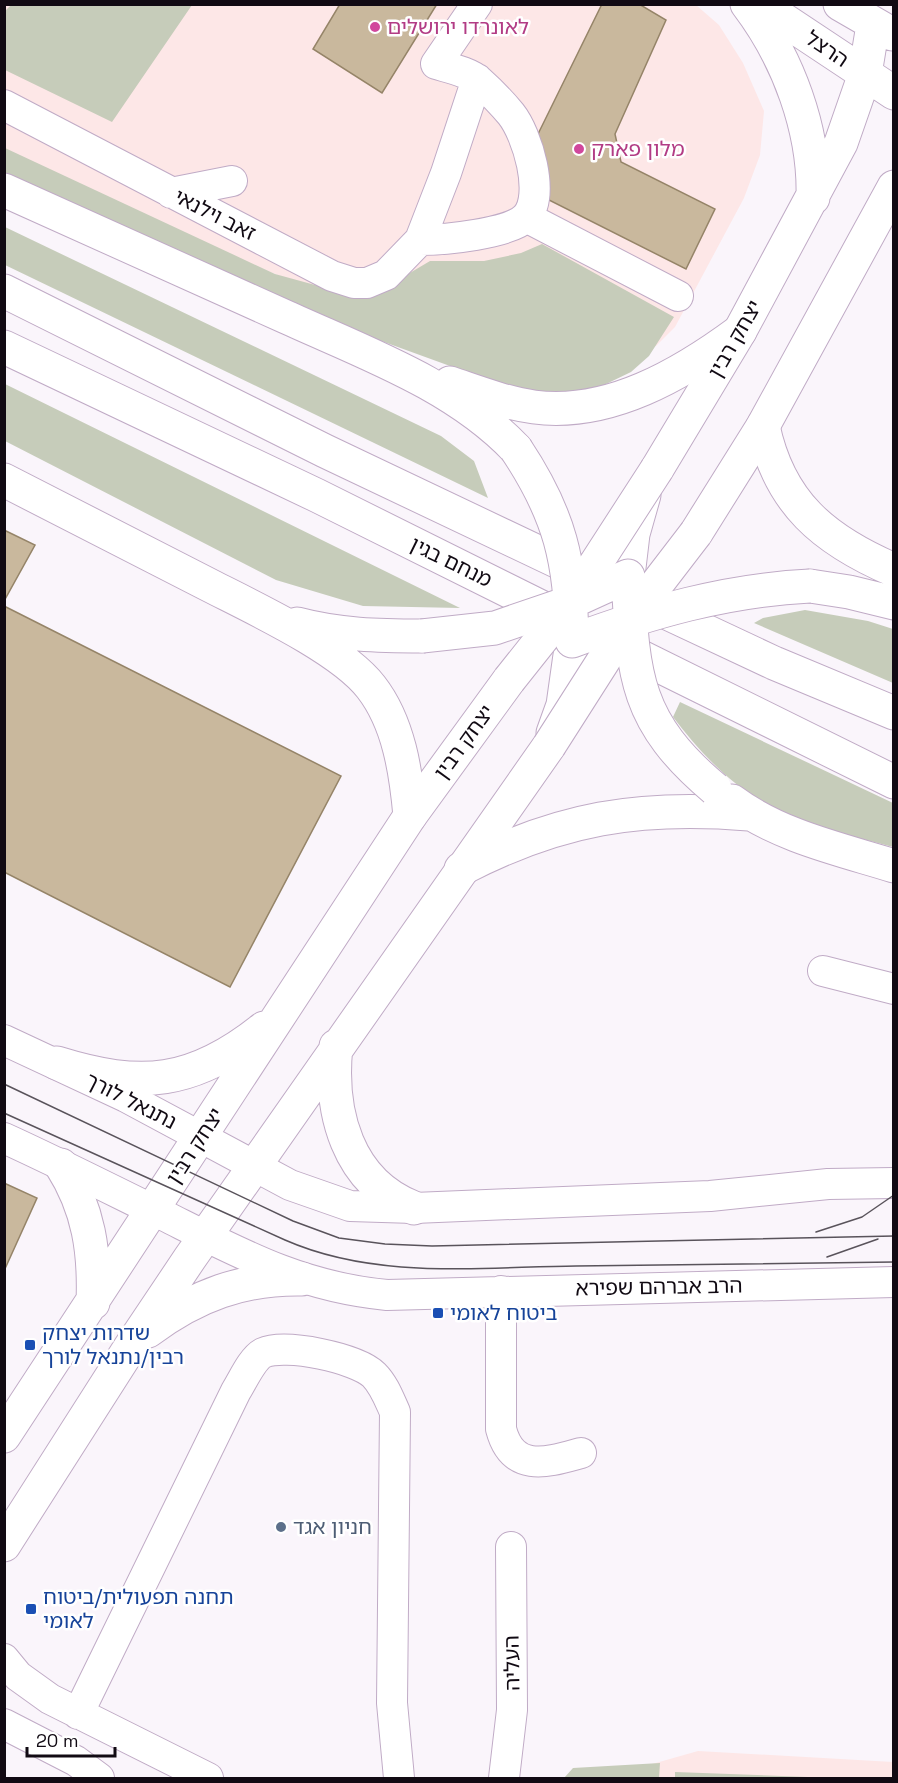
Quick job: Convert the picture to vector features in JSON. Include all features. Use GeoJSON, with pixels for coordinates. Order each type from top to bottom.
{"type":"FeatureCollection","features":[{"type":"Feature","properties":{"kind":"main road"},"geometry":{"type":"LineString","coordinates":[[747,4],[774,44],[795,93],[812,164],[813,199]]}},
{"type":"Feature","properties":{"kind":"main road","name":"הרצל"},"geometry":{"type":"LineString","coordinates":[[760,4],[894,93]]}},
{"type":"Feature","properties":{"kind":"main road"},"geometry":{"type":"LineString","coordinates":[[840,4],[880,21]]}},
{"type":"Feature","properties":{"kind":"main road","name":"יצחק רבין"},"geometry":{"type":"LineString","coordinates":[[4,1436],[93,1304],[410,816],[509,680],[571,602],[698,403],[813,199],[841,143],[865,74],[880,21]]}},
{"type":"Feature","properties":{"kind":"main road"},"geometry":{"type":"LineString","coordinates":[[4,1545],[131,1346],[336,1046],[549,746],[630,619],[696,533],[763,426],[894,187]]}},
{"type":"Feature","properties":{"kind":"main road"},"geometry":{"type":"LineString","coordinates":[[4,190],[388,363],[460,402],[494,426],[516,449],[533,475],[557,524],[566,561],[571,602],[572,641],[563,705],[549,746]]}},
{"type":"Feature","properties":{"kind":"main road"},"geometry":{"type":"LineString","coordinates":[[851,267],[894,230]]}},
{"type":"Feature","properties":{"kind":"main road"},"geometry":{"type":"LineString","coordinates":[[4,291],[325,451],[774,663],[894,713]]}},
{"type":"Feature","properties":{"kind":"main road"},"geometry":{"type":"LineString","coordinates":[[388,363],[510,402],[561,409],[636,393],[721,345],[740,331]]}},
{"type":"Feature","properties":{"kind":"main road","name":"מנחם בגין"},"geometry":{"type":"LineString","coordinates":[[4,347],[316,495],[894,782]]}},
{"type":"Feature","properties":{"kind":"main road"},"geometry":{"type":"LineString","coordinates":[[763,426],[775,466],[803,512],[836,540],[894,570]]}},
{"type":"Feature","properties":{"kind":"main road"},"geometry":{"type":"LineString","coordinates":[[657,469],[644,497],[633,534],[628,576],[634,663],[645,704],[677,754],[715,789],[749,814],[788,832],[894,866]]}},
{"type":"Feature","properties":{"kind":"main road"},"geometry":{"type":"LineString","coordinates":[[4,480],[272,617],[346,664],[370,686],[384,707],[393,729],[408,787],[410,816]]}},
{"type":"Feature","properties":{"kind":"main road"},"geometry":{"type":"LineString","coordinates":[[272,617],[326,632],[373,636],[422,636],[495,628],[571,602],[628,576],[696,533]]}},
{"type":"Feature","properties":{"kind":"main road"},"geometry":{"type":"LineString","coordinates":[[509,680],[531,663],[572,641],[630,619],[711,597],[742,591],[810,586],[849,592],[894,603]]}},
{"type":"Feature","properties":{"kind":"main road"},"geometry":{"type":"LineString","coordinates":[[461,869],[526,838],[584,821],[675,810],[749,814]]}},
{"type":"Feature","properties":{"kind":"main road"},"geometry":{"type":"LineString","coordinates":[[57,1063],[118,1079],[160,1079],[190,1071],[220,1058],[279,1016]]}},
{"type":"Feature","properties":{"kind":"main road"},"geometry":{"type":"LineString","coordinates":[[336,1046],[334,1089],[342,1126],[353,1153],[371,1182],[382,1192],[414,1208]]}},
{"type":"Feature","properties":{"kind":"main road"},"geometry":{"type":"LineString","coordinates":[[61,1165],[81,1203],[89,1230],[94,1261],[93,1304]]}},
{"type":"Feature","properties":{"kind":"main road"},"geometry":{"type":"LineString","coordinates":[[131,1346],[169,1316],[215,1290],[257,1280],[302,1279]]}},
{"type":"Feature","properties":{"kind":"street"},"geometry":{"type":"LineString","coordinates":[[477,4],[436,64],[477,79],[512,114],[529,152],[536,195],[526,217],[511,226],[453,239],[420,240],[446,173],[477,79]]}},
{"type":"Feature","properties":{"kind":"street","name":"זאב וילנאי"},"geometry":{"type":"LineString","coordinates":[[4,105],[332,276],[354,283],[367,283],[386,275],[420,240]]}},
{"type":"Feature","properties":{"kind":"street"},"geometry":{"type":"LineString","coordinates":[[171,193],[232,181]]}},
{"type":"Feature","properties":{"kind":"street"},"geometry":{"type":"LineString","coordinates":[[526,217],[678,296]]}},
{"type":"Feature","properties":{"kind":"street"},"geometry":{"type":"LineString","coordinates":[[824,971],[894,989]]}},
{"type":"Feature","properties":{"kind":"street","name":"נתנאל לורך"},"geometry":{"type":"LineString","coordinates":[[4,1040],[57,1063],[255,1165]]}},
{"type":"Feature","properties":{"kind":"street"},"geometry":{"type":"LineString","coordinates":[[4,1138],[153,1210]]}},
{"type":"Feature","properties":{"kind":"street"},"geometry":{"type":"LineString","coordinates":[[255,1165],[290,1185],[327,1200],[350,1206],[414,1208],[710,1196],[828,1184],[894,1183]]}},
{"type":"Feature","properties":{"kind":"street","name":"הרב אברהם שפירא"},"geometry":{"type":"LineString","coordinates":[[153,1210],[206,1237],[302,1279],[352,1292],[387,1295],[894,1281]]}},
{"type":"Feature","properties":{"kind":"street"},"geometry":{"type":"LineString","coordinates":[[501,1291],[501,1429],[504,1441],[528,1461],[543,1464],[581,1453]]}},
{"type":"Feature","properties":{"kind":"street"},"geometry":{"type":"LineString","coordinates":[[78,1714],[236,1391],[254,1363],[262,1353],[285,1348],[355,1362],[374,1374],[395,1412],[392,1703],[399,1779]]}},
{"type":"Feature","properties":{"kind":"street","name":"העליה"},"geometry":{"type":"LineString","coordinates":[[504,1779],[512,1710],[511,1547]]}},
{"type":"Feature","properties":{"kind":"street"},"geometry":{"type":"LineString","coordinates":[[4,1659],[34,1689],[78,1714],[208,1779]]}},
{"type":"Feature","properties":{"kind":"street"},"geometry":{"type":"LineString","coordinates":[[4,1724],[76,1761],[99,1779]]}},
{"type":"Feature","properties":{"kind":"shaded area"},"geometry":{"type":"Polygon","coordinates":[[[5,5],[696,5],[719,25],[743,63],[764,111],[760,155],[744,198],[675,327],[656,346],[545,379],[5,169],[5,5]]]}},
{"type":"Feature","properties":{"kind":"shaded area"},"geometry":{"type":"Polygon","coordinates":[[[698,1751],[893,1762],[893,1778],[603,1778],[698,1751]]]}},
{"type":"Feature","properties":{"kind":"green space"},"geometry":{"type":"Polygon","coordinates":[[[192,4],[112,122],[5,70],[5,11],[11,5],[192,4]]]}},
{"type":"Feature","properties":{"kind":"green space"},"geometry":{"type":"Polygon","coordinates":[[[5,148],[275,274],[366,299],[430,261],[484,261],[521,253],[542,244],[674,317],[649,356],[631,372],[604,385],[559,396],[494,382],[263,298],[5,179],[5,148]]]}},
{"type":"Feature","properties":{"kind":"green space"},"geometry":{"type":"Polygon","coordinates":[[[5,227],[441,436],[474,461],[488,498],[5,265],[5,227]]]}},
{"type":"Feature","properties":{"kind":"green space"},"geometry":{"type":"Polygon","coordinates":[[[4,384],[460,608],[363,606],[276,580],[5,441],[4,384]]]}},
{"type":"Feature","properties":{"kind":"green space"},"geometry":{"type":"Polygon","coordinates":[[[805,610],[868,621],[893,629],[893,683],[754,623],[763,618],[805,610]]]}},
{"type":"Feature","properties":{"kind":"green space"},"geometry":{"type":"Polygon","coordinates":[[[680,702],[893,803],[893,847],[806,822],[763,803],[748,793],[708,758],[673,717],[680,702]]]}},
{"type":"Feature","properties":{"kind":"green space"},"geometry":{"type":"Polygon","coordinates":[[[660,1763],[659,1778],[564,1778],[573,1768],[660,1763]]]}},
{"type":"Feature","properties":{"kind":"green space"},"geometry":{"type":"Polygon","coordinates":[[[675,1772],[808,1777],[808,1778],[675,1778],[675,1772]]]}},
{"type":"Feature","properties":{"kind":"building","name":"לאונרדו ירושלים"},"geometry":{"type":"Polygon","coordinates":[[[340,4],[437,4],[382,93],[313,49],[340,4]]]}},
{"type":"Feature","properties":{"kind":"building","name":"מלון פארק"},"geometry":{"type":"Polygon","coordinates":[[[602,4],[639,4],[666,20],[615,134],[621,162],[715,209],[686,269],[547,199],[537,136],[602,4]]]}},
{"type":"Feature","properties":{"kind":"building"},"geometry":{"type":"Polygon","coordinates":[[[4,530],[35,545],[4,601],[4,530]]]}},
{"type":"Feature","properties":{"kind":"building"},"geometry":{"type":"Polygon","coordinates":[[[4,606],[341,776],[230,987],[4,872],[4,606]]]}},
{"type":"Feature","properties":{"kind":"building"},"geometry":{"type":"Polygon","coordinates":[[[4,1183],[37,1198],[4,1271],[4,1183]]]}},
{"type":"Feature","properties":{"kind":"tram line"},"geometry":{"type":"LineString","coordinates":[[4,1084],[293,1221],[339,1238],[385,1244],[432,1246],[894,1236]]}},
{"type":"Feature","properties":{"kind":"tram line"},"geometry":{"type":"LineString","coordinates":[[4,1113],[285,1240],[320,1253],[355,1261],[391,1266],[465,1269],[894,1262]]}},
{"type":"Feature","properties":{"kind":"tram line"},"geometry":{"type":"LineString","coordinates":[[816,1232],[862,1217],[894,1195]]}},
{"type":"Feature","properties":{"kind":"tram line"},"geometry":{"type":"LineString","coordinates":[[827,1257],[878,1239]]}},
{"type":"Feature","properties":{"kind":"place","name":"לאונרדו ירושלים"},"geometry":{"type":"Point","coordinates":[375,27]}},
{"type":"Feature","properties":{"kind":"place","name":"מלון פארק"},"geometry":{"type":"Point","coordinates":[579,149]}},
{"type":"Feature","properties":{"kind":"place","name":"ביטוח לאומי"},"geometry":{"type":"Point","coordinates":[438,1313]}},
{"type":"Feature","properties":{"kind":"place","name":"שדרות יצחק רבין/נתנאל לורך"},"geometry":{"type":"Point","coordinates":[30,1345]}},
{"type":"Feature","properties":{"kind":"place","name":"חניון אגד"},"geometry":{"type":"Point","coordinates":[281,1527]}},
{"type":"Feature","properties":{"kind":"place","name":"תחנה תפעולית/ביטוח לאומי"},"geometry":{"type":"Point","coordinates":[31,1609]}}]}
